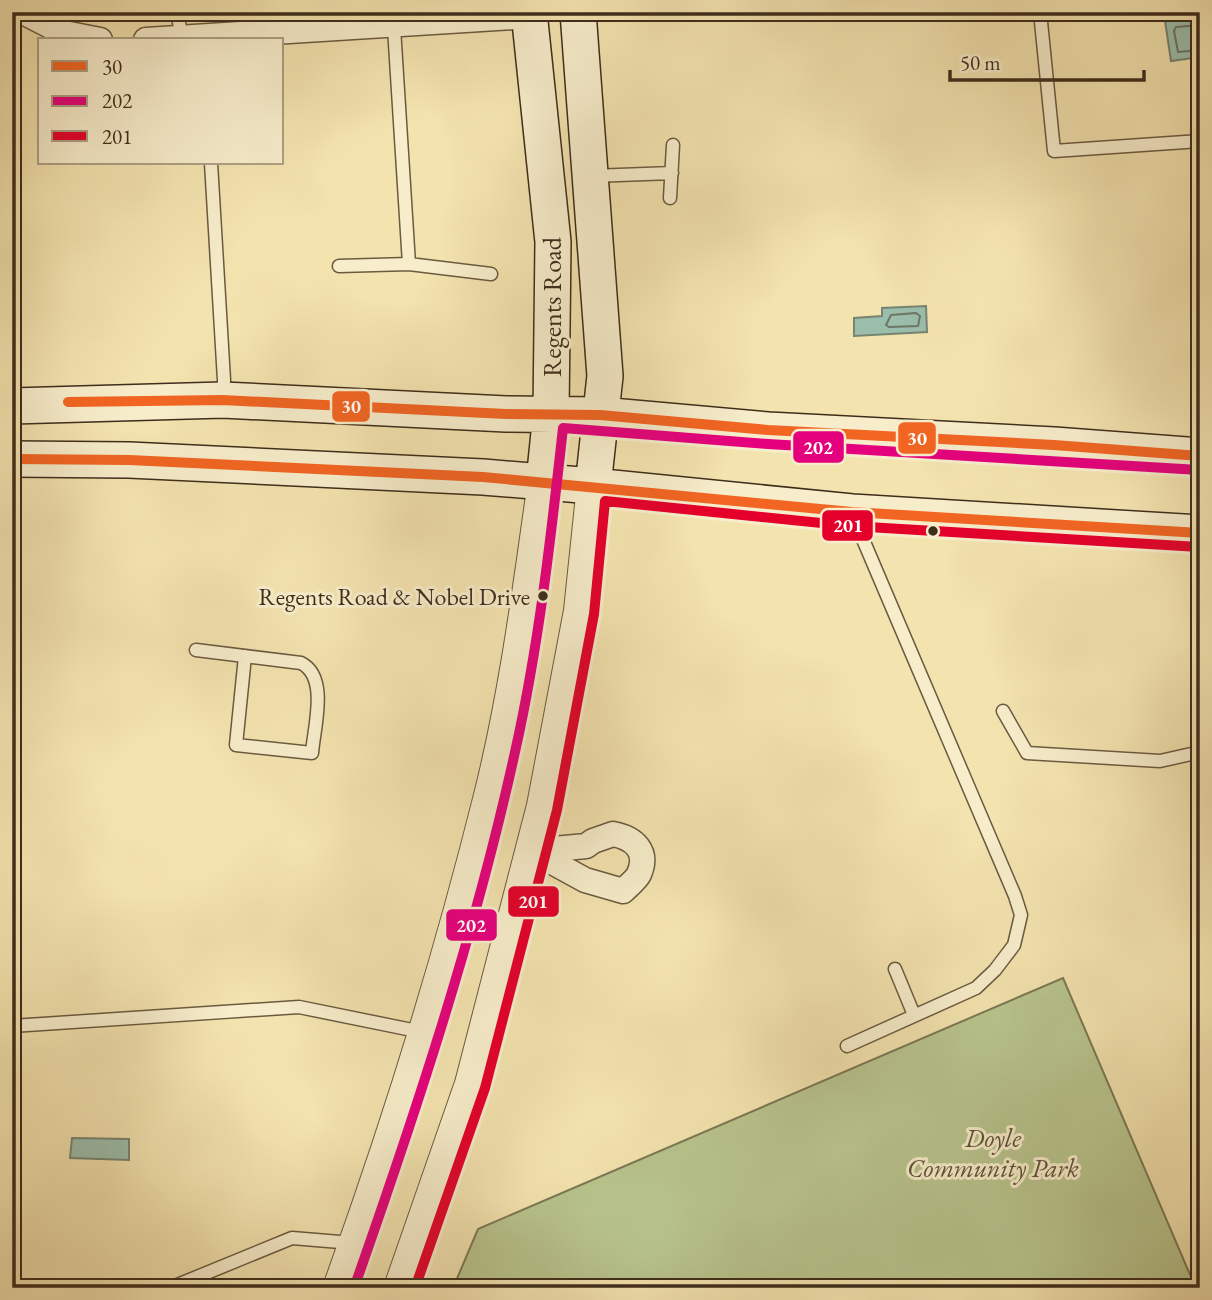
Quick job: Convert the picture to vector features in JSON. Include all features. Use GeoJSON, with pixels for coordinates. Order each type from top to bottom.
{"type":"FeatureCollection","features":[{"type":"Feature","properties":{"kind":"main road","name":"Regents Road"},"geometry":{"type":"LineString","coordinates":[[578,12],[605,376],[593,485]]}},
{"type":"Feature","properties":{"kind":"main road","name":"Regents Road"},"geometry":{"type":"LineString","coordinates":[[530,14],[553,242],[551,414],[544,482]]}},
{"type":"Feature","properties":{"kind":"main road"},"geometry":{"type":"LineString","coordinates":[[12,405],[223,400],[506,414],[600,415],[768,430],[1054,445],[1200,456]]}},
{"type":"Feature","properties":{"kind":"main road"},"geometry":{"type":"LineString","coordinates":[[12,459],[129,460],[593,485],[852,512],[1200,533]]}},
{"type":"Feature","properties":{"kind":"street"},"geometry":{"type":"LineString","coordinates":[[23,12],[64,33],[90,38]]}},
{"type":"Feature","properties":{"kind":"street"},"geometry":{"type":"LineString","coordinates":[[182,38],[394,19],[530,14]]}},
{"type":"Feature","properties":{"kind":"street","name":"Regents Road"},"geometry":{"type":"LineString","coordinates":[[339,1288],[374,1191],[423,1032],[491,794],[524,631],[544,482]]}},
{"type":"Feature","properties":{"kind":"street","name":"Regents Road"},"geometry":{"type":"LineString","coordinates":[[400,1288],[471,1084],[543,806],[580,611],[593,485]]}},
{"type":"Feature","properties":{"kind":"lane"},"geometry":{"type":"LineString","coordinates":[[177,12],[182,38]]}},
{"type":"Feature","properties":{"kind":"lane"},"geometry":{"type":"LineString","coordinates":[[1040,12],[1054,151],[1200,141]]}},
{"type":"Feature","properties":{"kind":"lane"},"geometry":{"type":"LineString","coordinates":[[394,19],[410,264]]}},
{"type":"Feature","properties":{"kind":"lane"},"geometry":{"type":"LineString","coordinates":[[670,198],[673,145]]}},
{"type":"Feature","properties":{"kind":"lane"},"geometry":{"type":"LineString","coordinates":[[211,164],[225,380],[223,400]]}},
{"type":"Feature","properties":{"kind":"lane"},"geometry":{"type":"LineString","coordinates":[[592,176],[672,173]]}},
{"type":"Feature","properties":{"kind":"lane"},"geometry":{"type":"LineString","coordinates":[[340,267],[410,264],[491,274]]}},
{"type":"Feature","properties":{"kind":"lane"},"geometry":{"type":"LineString","coordinates":[[847,1046],[976,988],[995,971],[1014,945],[1021,915],[852,512]]}},
{"type":"Feature","properties":{"kind":"lane"},"geometry":{"type":"LineString","coordinates":[[196,650],[245,656],[301,663],[313,672],[318,689],[312,753],[236,745],[245,656]]}},
{"type":"Feature","properties":{"kind":"lane"},"geometry":{"type":"LineString","coordinates":[[1003,711],[1027,753],[1160,761],[1200,752]]}},
{"type":"Feature","properties":{"kind":"lane"},"geometry":{"type":"LineString","coordinates":[[894,969],[914,1016]]}},
{"type":"Feature","properties":{"kind":"lane"},"geometry":{"type":"LineString","coordinates":[[12,1026],[299,1007],[423,1032]]}},
{"type":"Feature","properties":{"kind":"lane"},"geometry":{"type":"LineString","coordinates":[[170,1288],[292,1238],[355,1243]]}},
{"type":"Feature","properties":{"kind":"green space","name":"Doyle Community Park"},"geometry":{"type":"Polygon","coordinates":[[[1063,978],[1194,1284],[1200,1283],[1200,1288],[453,1288],[478,1229],[1063,978]]]}},
{"type":"Feature","properties":{"kind":"water"},"geometry":{"type":"Polygon","coordinates":[[[1200,20],[1200,57],[1171,61],[1165,21],[1200,20]]]}},
{"type":"Feature","properties":{"kind":"water"},"geometry":{"type":"Polygon","coordinates":[[[926,306],[927,332],[854,336],[854,318],[882,316],[882,308],[926,306]]]}},
{"type":"Feature","properties":{"kind":"water"},"geometry":{"type":"Polygon","coordinates":[[[72,1138],[129,1139],[129,1160],[70,1158],[72,1138]]]}},
{"type":"Feature","properties":{"kind":"transit line","name":"30"},"geometry":{"type":"LineString","coordinates":[[68,402],[223,400],[506,414],[600,415],[768,430],[1054,445],[1200,456]]}},
{"type":"Feature","properties":{"kind":"transit line","name":"202"},"geometry":{"type":"LineString","coordinates":[[354,1288],[443,1022],[499,820],[538,631],[563,428],[768,444],[1199,470]]}},
{"type":"Feature","properties":{"kind":"transit line","name":"30"},"geometry":{"type":"LineString","coordinates":[[12,459],[129,460],[483,477],[852,512],[1200,533]]}},
{"type":"Feature","properties":{"kind":"transit line","name":"201"},"geometry":{"type":"LineString","coordinates":[[415,1288],[485,1088],[557,810],[594,614],[605,501],[851,526],[1199,547]]}},
{"type":"Feature","properties":{"kind":"place","name":"Regents Road & Nobel Drive"},"geometry":{"type":"Point","coordinates":[543,596]}}]}
